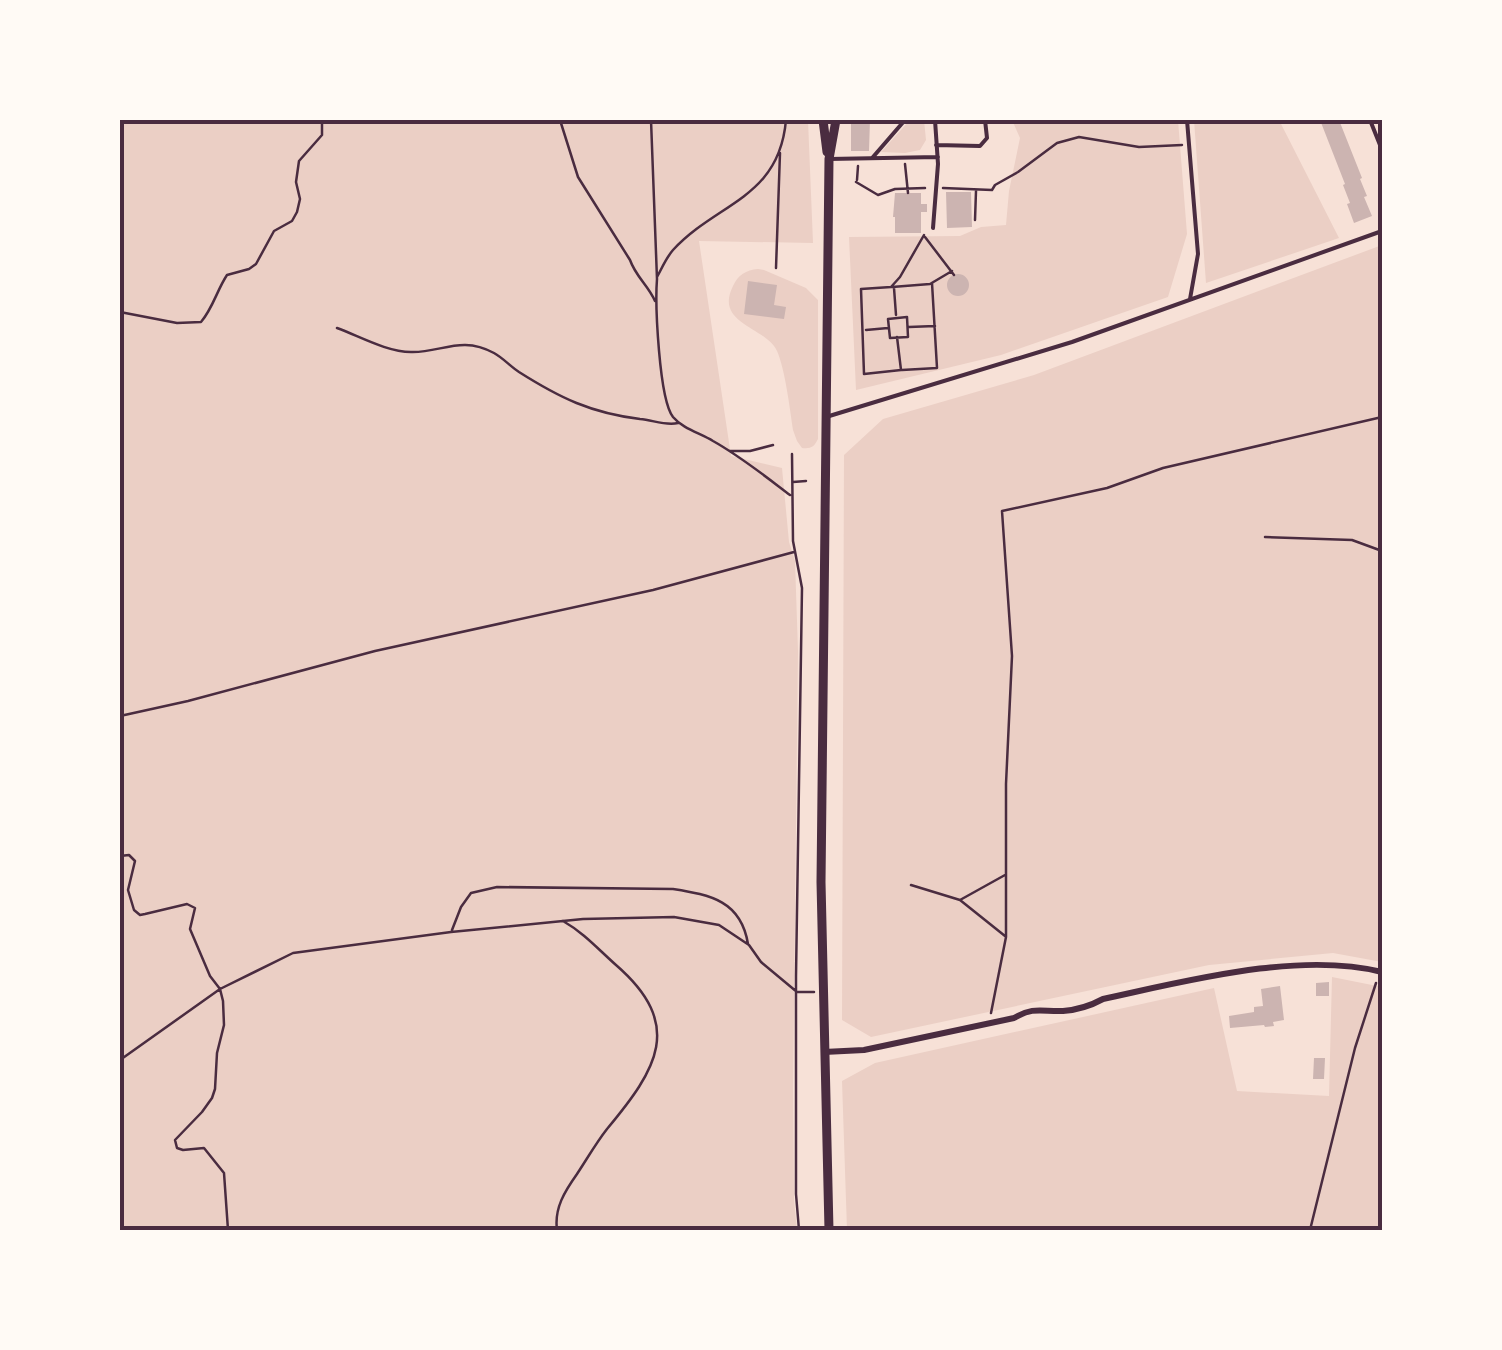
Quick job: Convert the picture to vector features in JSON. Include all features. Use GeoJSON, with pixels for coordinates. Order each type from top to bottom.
{"type":"FeatureCollection","features":[{"type":"Feature","properties":{"kind":"main road"},"geometry":{"type":"LineString","coordinates":[[822,120],[829,159]]}},
{"type":"Feature","properties":{"kind":"main road"},"geometry":{"type":"LineString","coordinates":[[828,1230],[821,882],[829,159],[836,120]]}},
{"type":"Feature","properties":{"kind":"street"},"geometry":{"type":"LineString","coordinates":[[824,1052],[864,1050],[1042,1009],[1062,1011],[1237,972],[1320,965],[1382,972]]}},
{"type":"Feature","properties":{"kind":"lane"},"geometry":{"type":"LineString","coordinates":[[873,157],[904,120]]}},
{"type":"Feature","properties":{"kind":"lane"},"geometry":{"type":"LineString","coordinates":[[933,228],[938,157],[935,120]]}},
{"type":"Feature","properties":{"kind":"lane"},"geometry":{"type":"LineString","coordinates":[[936,145],[980,146],[986,138],[985,120]]}},
{"type":"Feature","properties":{"kind":"lane"},"geometry":{"type":"LineString","coordinates":[[1187,120],[1198,254],[1189,300]]}},
{"type":"Feature","properties":{"kind":"lane"},"geometry":{"type":"LineString","coordinates":[[1370,120],[1382,150]]}},
{"type":"Feature","properties":{"kind":"lane"},"geometry":{"type":"LineString","coordinates":[[829,159],[938,157]]}},
{"type":"Feature","properties":{"kind":"lane"},"geometry":{"type":"LineString","coordinates":[[826,417],[1072,342],[1382,232]]}},
{"type":"Feature","properties":{"kind":"path"},"geometry":{"type":"LineString","coordinates":[[120,312],[177,323],[201,322],[227,275],[256,264],[274,231],[292,222],[298,212],[296,182],[300,161],[322,135],[322,120]]}},
{"type":"Feature","properties":{"kind":"path"},"geometry":{"type":"LineString","coordinates":[[560,120],[578,177],[655,302]]}},
{"type":"Feature","properties":{"kind":"path"},"geometry":{"type":"LineString","coordinates":[[651,120],[655,302],[670,413],[679,423],[730,451],[791,496]]}},
{"type":"Feature","properties":{"kind":"path"},"geometry":{"type":"LineString","coordinates":[[776,268],[780,152],[786,120]]}},
{"type":"Feature","properties":{"kind":"path"},"geometry":{"type":"LineString","coordinates":[[859,164],[856,181],[878,195],[895,189],[992,190],[1057,143],[1079,136],[1139,146],[1189,144]]}},
{"type":"Feature","properties":{"kind":"path"},"geometry":{"type":"LineString","coordinates":[[656,278],[673,250],[748,193],[768,173],[780,152]]}},
{"type":"Feature","properties":{"kind":"path"},"geometry":{"type":"LineString","coordinates":[[904,157],[908,191]]}},
{"type":"Feature","properties":{"kind":"path"},"geometry":{"type":"LineString","coordinates":[[975,220],[976,190]]}},
{"type":"Feature","properties":{"kind":"path"},"geometry":{"type":"LineString","coordinates":[[896,318],[892,287],[924,235],[933,228]]}},
{"type":"Feature","properties":{"kind":"path"},"geometry":{"type":"LineString","coordinates":[[924,235],[953,273],[932,283],[860,289],[864,374],[936,368],[932,283]]}},
{"type":"Feature","properties":{"kind":"path"},"geometry":{"type":"LineString","coordinates":[[907,317],[908,327],[908,336],[890,338],[888,319],[907,317]]}},
{"type":"Feature","properties":{"kind":"path"},"geometry":{"type":"LineString","coordinates":[[908,327],[936,326]]}},
{"type":"Feature","properties":{"kind":"path"},"geometry":{"type":"LineString","coordinates":[[337,328],[412,352],[458,344],[472,346],[494,353],[519,372],[584,408],[669,425],[679,423]]}},
{"type":"Feature","properties":{"kind":"path"},"geometry":{"type":"LineString","coordinates":[[863,330],[889,328]]}},
{"type":"Feature","properties":{"kind":"path"},"geometry":{"type":"LineString","coordinates":[[898,338],[901,370]]}},
{"type":"Feature","properties":{"kind":"path"},"geometry":{"type":"LineString","coordinates":[[988,1024],[1006,937],[1006,784],[1012,656],[1002,511],[1107,488],[1163,468],[1382,417]]}},
{"type":"Feature","properties":{"kind":"path"},"geometry":{"type":"LineString","coordinates":[[730,451],[773,446]]}},
{"type":"Feature","properties":{"kind":"path"},"geometry":{"type":"LineString","coordinates":[[792,454],[795,552],[802,588],[796,1194],[799,1230]]}},
{"type":"Feature","properties":{"kind":"path"},"geometry":{"type":"LineString","coordinates":[[791,482],[806,480]]}},
{"type":"Feature","properties":{"kind":"path"},"geometry":{"type":"LineString","coordinates":[[1265,537],[1352,540],[1382,550]]}},
{"type":"Feature","properties":{"kind":"path"},"geometry":{"type":"LineString","coordinates":[[120,716],[375,651],[653,590],[795,552]]}},
{"type":"Feature","properties":{"kind":"path"},"geometry":{"type":"LineString","coordinates":[[120,856],[136,861],[128,890],[131,906],[140,914],[191,904],[194,908],[190,928],[224,1001],[216,1089],[202,1112],[176,1140],[176,1148],[204,1148],[224,1173],[228,1230]]}},
{"type":"Feature","properties":{"kind":"path"},"geometry":{"type":"LineString","coordinates":[[960,900],[1006,874]]}},
{"type":"Feature","properties":{"kind":"path"},"geometry":{"type":"LineString","coordinates":[[911,885],[960,900],[1006,937]]}},
{"type":"Feature","properties":{"kind":"path"},"geometry":{"type":"LineString","coordinates":[[451,932],[471,893],[497,887],[673,889],[700,894],[736,912],[745,926],[748,945]]}},
{"type":"Feature","properties":{"kind":"path"},"geometry":{"type":"LineString","coordinates":[[120,1060],[220,989],[293,953],[563,921],[674,917],[719,925],[748,945],[761,962],[797,992],[824,991]]}},
{"type":"Feature","properties":{"kind":"path"},"geometry":{"type":"LineString","coordinates":[[557,1230],[556,1219],[566,1190],[643,1084],[655,1056],[657,1038],[656,1015],[638,987],[592,942],[563,921]]}},
{"type":"Feature","properties":{"kind":"path"},"geometry":{"type":"LineString","coordinates":[[1310,1230],[1355,1048],[1376,983]]}},
{"type":"Feature","properties":{"kind":"shaded area"},"geometry":{"type":"Polygon","coordinates":[[[120,120],[808,120],[813,243],[699,241],[731,456],[782,468],[789,542],[795,561],[798,651],[793,1089],[797,1230],[120,1230],[120,120]]]}},
{"type":"Feature","properties":{"kind":"shaded area"},"geometry":{"type":"Polygon","coordinates":[[[910,120],[924,120],[926,140],[920,150],[881,152],[910,120]]]}},
{"type":"Feature","properties":{"kind":"shaded area"},"geometry":{"type":"Polygon","coordinates":[[[1012,120],[1178,120],[1187,234],[1168,297],[1001,355],[856,390],[849,237],[960,236],[981,227],[1006,225],[1020,138],[1012,120]]]}},
{"type":"Feature","properties":{"kind":"shaded area"},"geometry":{"type":"Polygon","coordinates":[[[1194,120],[1279,120],[1339,238],[1206,283],[1194,120]]]}},
{"type":"Feature","properties":{"kind":"shaded area"},"geometry":{"type":"Polygon","coordinates":[[[1382,245],[1382,962],[1333,953],[1209,965],[871,1037],[842,1020],[844,455],[883,419],[1034,375],[1382,245]]]}},
{"type":"Feature","properties":{"kind":"shaded area"},"geometry":{"type":"Polygon","coordinates":[[[758,269],[806,288],[818,300],[818,439],[810,448],[802,448],[793,430],[777,351],[730,309],[729,299],[737,279],[758,269]]]}},
{"type":"Feature","properties":{"kind":"shaded area"},"geometry":{"type":"Polygon","coordinates":[[[1332,977],[1382,987],[1382,1230],[847,1230],[842,1081],[875,1063],[1214,988],[1237,1091],[1329,1096],[1332,977]]]}},
{"type":"Feature","properties":{"kind":"building"},"geometry":{"type":"Polygon","coordinates":[[[851,120],[870,120],[869,151],[851,151],[851,120]]]}},
{"type":"Feature","properties":{"kind":"building"},"geometry":{"type":"Polygon","coordinates":[[[1320,120],[1339,120],[1372,216],[1354,223],[1345,184],[1320,120]]]}},
{"type":"Feature","properties":{"kind":"building"},"geometry":{"type":"Polygon","coordinates":[[[946,192],[971,192],[972,227],[947,228],[946,192]]]}},
{"type":"Feature","properties":{"kind":"building"},"geometry":{"type":"Polygon","coordinates":[[[895,193],[921,193],[921,204],[927,204],[927,212],[921,212],[921,233],[895,233],[895,193]]]}},
{"type":"Feature","properties":{"kind":"building"},"geometry":{"type":"Polygon","coordinates":[[[958,274],[966,277],[966,293],[958,296],[950,293],[947,285],[950,277],[958,274]]]}},
{"type":"Feature","properties":{"kind":"building"},"geometry":{"type":"Polygon","coordinates":[[[748,281],[777,285],[774,305],[786,307],[784,319],[744,314],[748,281]]]}},
{"type":"Feature","properties":{"kind":"building"},"geometry":{"type":"Polygon","coordinates":[[[1329,982],[1329,996],[1316,996],[1316,983],[1329,982]]]}},
{"type":"Feature","properties":{"kind":"building"},"geometry":{"type":"Polygon","coordinates":[[[1280,986],[1284,1020],[1273,1022],[1274,1026],[1230,1028],[1229,1016],[1254,1012],[1254,1007],[1263,1006],[1261,989],[1280,986]]]}},
{"type":"Feature","properties":{"kind":"building"},"geometry":{"type":"Polygon","coordinates":[[[1314,1058],[1325,1058],[1324,1079],[1313,1079],[1314,1058]]]}}]}
